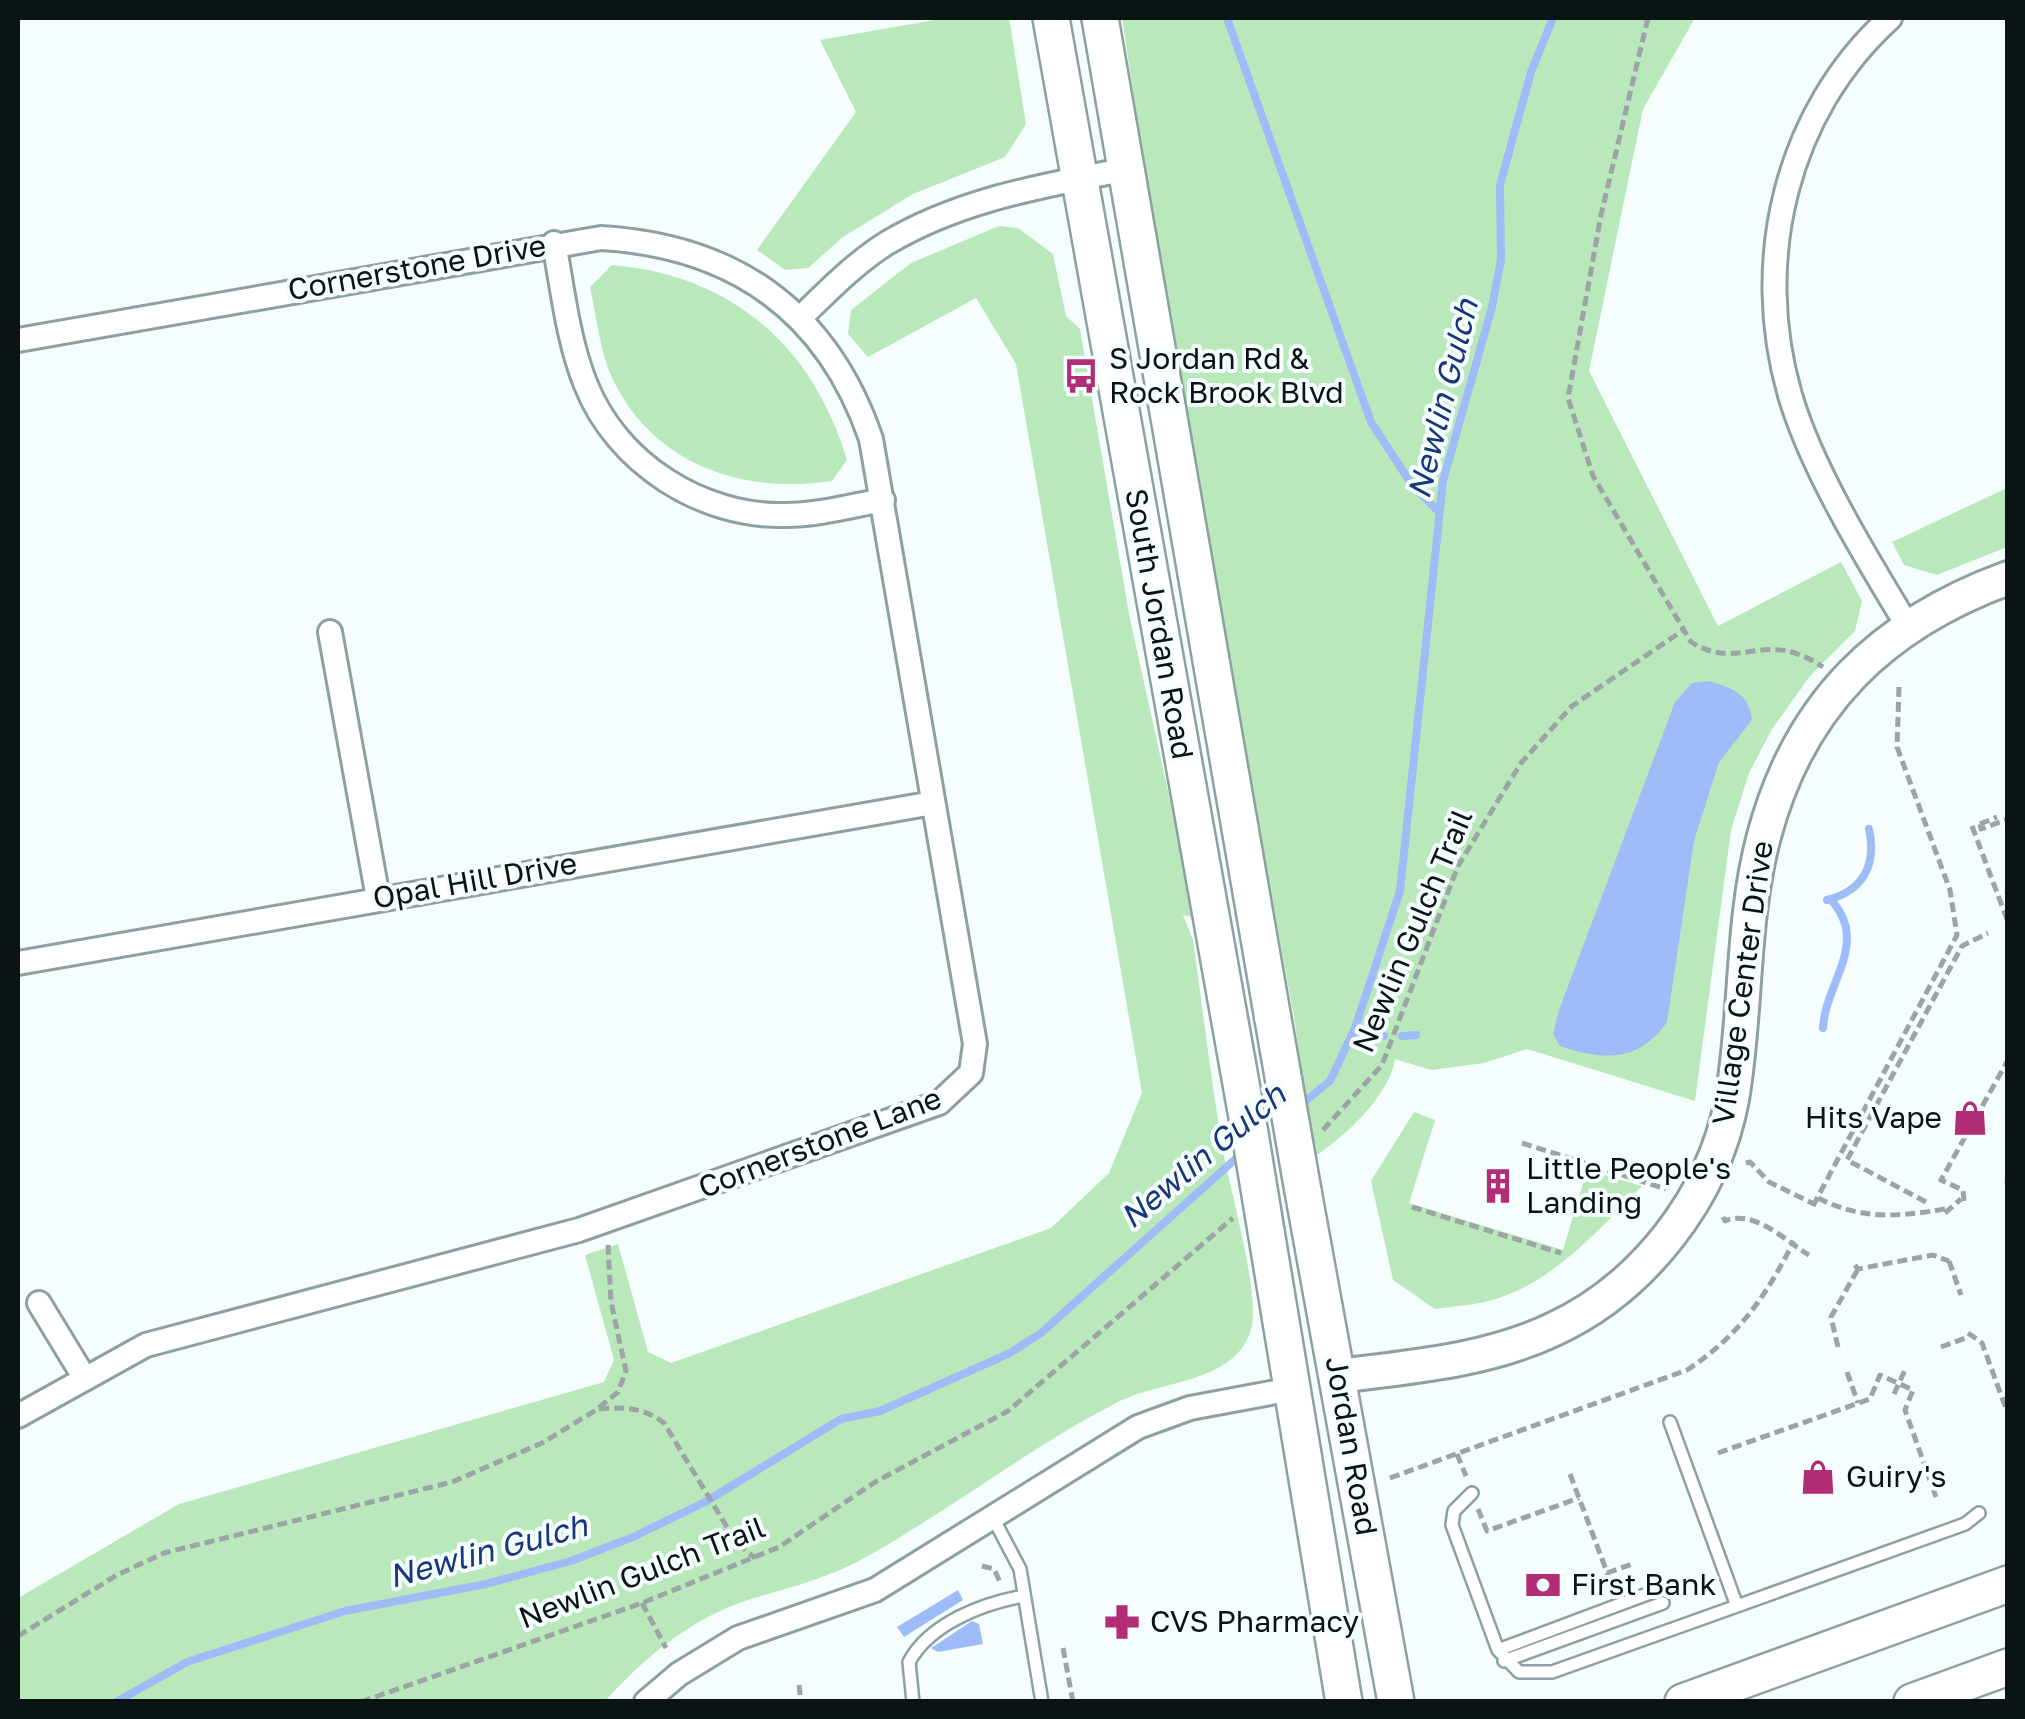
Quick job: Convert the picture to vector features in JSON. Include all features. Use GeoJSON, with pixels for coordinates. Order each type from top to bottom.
{"type":"FeatureCollection","features":[{"type":"Feature","properties":{"kind":"main road","name":"South Jordan Road"},"geometry":{"type":"LineString","coordinates":[[1051,18],[1240,1078],[1255,1219]]}},
{"type":"Feature","properties":{"kind":"main road","name":"South Jordan Road"},"geometry":{"type":"LineString","coordinates":[[1100,18],[1303,1190]]}},
{"type":"Feature","properties":{"kind":"main road","name":"Jordan Road"},"geometry":{"type":"LineString","coordinates":[[1303,1190],[1396,1702]]}},
{"type":"Feature","properties":{"kind":"main road","name":"Jordan Road"},"geometry":{"type":"LineString","coordinates":[[1255,1219],[1278,1302],[1344,1702]]}},
{"type":"Feature","properties":{"kind":"main road"},"geometry":{"type":"LineString","coordinates":[[1278,1302],[1306,1329],[1320,1355],[1338,1376]]}},
{"type":"Feature","properties":{"kind":"main road"},"geometry":{"type":"LineString","coordinates":[[1684,1702],[2008,1584]]}},
{"type":"Feature","properties":{"kind":"main road"},"geometry":{"type":"LineString","coordinates":[[1912,1702],[2008,1667]]}},
{"type":"Feature","properties":{"kind":"street"},"geometry":{"type":"LineString","coordinates":[[1890,18],[1839,76],[1806,133],[1783,202],[1774,292],[1778,344],[1800,422],[1907,625]]}},
{"type":"Feature","properties":{"kind":"street"},"geometry":{"type":"LineString","coordinates":[[800,318],[870,255],[936,218],[990,198],[1127,169]]}},
{"type":"Feature","properties":{"kind":"street","name":"Cornerstone Drive"},"geometry":{"type":"LineString","coordinates":[[18,340],[601,238],[690,252],[728,266],[800,318]]}},
{"type":"Feature","properties":{"kind":"street"},"geometry":{"type":"LineString","coordinates":[[554,244],[572,342],[585,384],[605,422],[634,457],[683,490],[741,512],[802,514],[883,500]]}},
{"type":"Feature","properties":{"kind":"street","name":"Cornerstone Lane"},"geometry":{"type":"LineString","coordinates":[[18,1416],[146,1345],[606,1222],[938,1103],[963,1084],[970,1073],[975,1044],[872,440],[860,408],[828,353],[800,318]]}},
{"type":"Feature","properties":{"kind":"street","name":"Village Center Drive"},"geometry":{"type":"LineString","coordinates":[[1338,1376],[1437,1364],[1508,1347],[1554,1330],[1624,1284],[1674,1231],[1706,1174],[1731,1103],[1755,882],[1763,838],[1781,783],[1833,695],[1907,625],[1964,593],[2008,578]]}},
{"type":"Feature","properties":{"kind":"street"},"geometry":{"type":"LineString","coordinates":[[330,632],[378,898]]}},
{"type":"Feature","properties":{"kind":"street","name":"Opal Hill Drive"},"geometry":{"type":"LineString","coordinates":[[18,963],[933,803]]}},
{"type":"Feature","properties":{"kind":"street"},"geometry":{"type":"LineString","coordinates":[[40,1303],[84,1377]]}},
{"type":"Feature","properties":{"kind":"street"},"geometry":{"type":"LineString","coordinates":[[646,1702],[718,1649],[875,1590],[1138,1426],[1190,1408],[1292,1390]]}},
{"type":"Feature","properties":{"kind":"lane"},"geometry":{"type":"LineString","coordinates":[[1670,1422],[1738,1606]]}},
{"type":"Feature","properties":{"kind":"lane"},"geometry":{"type":"LineString","coordinates":[[1472,1492],[1454,1511],[1452,1526],[1501,1655],[1519,1672],[1541,1674],[1965,1524],[1979,1513]]}},
{"type":"Feature","properties":{"kind":"lane"},"geometry":{"type":"LineString","coordinates":[[992,1516],[1020,1569],[1042,1702]]}},
{"type":"Feature","properties":{"kind":"lane"},"geometry":{"type":"LineString","coordinates":[[1501,1655],[1658,1590]]}},
{"type":"Feature","properties":{"kind":"lane"},"geometry":{"type":"LineString","coordinates":[[913,1702],[909,1662],[923,1643],[980,1606],[1024,1596]]}},
{"type":"Feature","properties":{"kind":"lane"},"geometry":{"type":"LineString","coordinates":[[1501,1655],[1663,1603]]}},
{"type":"Feature","properties":{"kind":"path"},"geometry":{"type":"LineString","coordinates":[[1648,18],[1605,198],[1568,398],[1593,476],[1691,642],[1716,654],[1789,648],[1823,667]]}},
{"type":"Feature","properties":{"kind":"path","name":"Newlin Gulch Trail"},"geometry":{"type":"LineString","coordinates":[[1313,1139],[1382,1065],[1458,866],[1521,763],[1572,706],[1682,631]]}},
{"type":"Feature","properties":{"kind":"path"},"geometry":{"type":"LineString","coordinates":[[1815,1203],[1957,935],[1950,890],[1898,747],[1899,687]]}},
{"type":"Feature","properties":{"kind":"path"},"geometry":{"type":"LineString","coordinates":[[1996,817],[1980,824],[1981,829],[2008,816]]}},
{"type":"Feature","properties":{"kind":"path"},"geometry":{"type":"LineString","coordinates":[[1972,826],[2008,922]]}},
{"type":"Feature","properties":{"kind":"path"},"geometry":{"type":"LineString","coordinates":[[1926,1202],[1847,1160],[1962,946],[1988,933]]}},
{"type":"Feature","properties":{"kind":"path"},"geometry":{"type":"LineString","coordinates":[[1746,1163],[1750,1162],[1768,1182],[1815,1203],[1842,1210],[1873,1216],[1945,1211],[1962,1200],[1963,1190],[1942,1180],[2008,1060]]}},
{"type":"Feature","properties":{"kind":"path"},"geometry":{"type":"LineString","coordinates":[[1522,1143],[1669,1190]]}},
{"type":"Feature","properties":{"kind":"path"},"geometry":{"type":"LineString","coordinates":[[1412,1207],[1561,1253]]}},
{"type":"Feature","properties":{"kind":"path"},"geometry":{"type":"LineString","coordinates":[[1723,1217],[1725,1222],[1736,1217],[1750,1219],[1794,1242],[1809,1255]]}},
{"type":"Feature","properties":{"kind":"path","name":"Newlin Gulch Trail"},"geometry":{"type":"LineString","coordinates":[[360,1702],[642,1602],[754,1558],[796,1536],[875,1482],[1008,1411],[1255,1219]]}},
{"type":"Feature","properties":{"kind":"path"},"geometry":{"type":"LineString","coordinates":[[18,1636],[117,1575],[164,1553],[452,1482],[542,1443],[596,1410],[618,1392],[626,1371],[612,1302],[606,1222]]}},
{"type":"Feature","properties":{"kind":"path"},"geometry":{"type":"LineString","coordinates":[[1390,1478],[1687,1370],[1722,1346],[1752,1316],[1794,1242]]}},
{"type":"Feature","properties":{"kind":"path"},"geometry":{"type":"LineString","coordinates":[[1838,1347],[1831,1316],[1857,1267],[1933,1255],[1950,1260],[1961,1295]]}},
{"type":"Feature","properties":{"kind":"path"},"geometry":{"type":"LineString","coordinates":[[1941,1347],[1968,1335],[1982,1343],[2008,1414]]}},
{"type":"Feature","properties":{"kind":"path"},"geometry":{"type":"LineString","coordinates":[[1894,1394],[1905,1370]]}},
{"type":"Feature","properties":{"kind":"path"},"geometry":{"type":"LineString","coordinates":[[1847,1372],[1858,1403]]}},
{"type":"Feature","properties":{"kind":"path"},"geometry":{"type":"LineString","coordinates":[[1718,1453],[1870,1399],[1880,1375],[1913,1390],[1905,1410],[1936,1498]]}},
{"type":"Feature","properties":{"kind":"path"},"geometry":{"type":"LineString","coordinates":[[596,1410],[625,1407],[650,1412],[664,1424],[727,1528],[754,1558]]}},
{"type":"Feature","properties":{"kind":"path"},"geometry":{"type":"LineString","coordinates":[[1457,1454],[1467,1479]]}},
{"type":"Feature","properties":{"kind":"path"},"geometry":{"type":"LineString","coordinates":[[1570,1474],[1616,1597]]}},
{"type":"Feature","properties":{"kind":"path"},"geometry":{"type":"LineString","coordinates":[[1477,1506],[1487,1531],[1579,1498]]}},
{"type":"Feature","properties":{"kind":"path"},"geometry":{"type":"LineString","coordinates":[[1607,1572],[1632,1564]]}},
{"type":"Feature","properties":{"kind":"path"},"geometry":{"type":"LineString","coordinates":[[982,1566],[994,1570],[1002,1588]]}},
{"type":"Feature","properties":{"kind":"path"},"geometry":{"type":"LineString","coordinates":[[642,1602],[666,1648]]}},
{"type":"Feature","properties":{"kind":"path"},"geometry":{"type":"LineString","coordinates":[[1064,1648],[1073,1702]]}},
{"type":"Feature","properties":{"kind":"path"},"geometry":{"type":"LineString","coordinates":[[800,1684],[801,1702]]}},
{"type":"Feature","properties":{"kind":"green space"},"geometry":{"type":"Polygon","coordinates":[[[946,18],[1009,18],[1026,124],[1005,157],[913,194],[843,237],[808,268],[785,270],[757,250],[856,112],[820,40],[946,18]]]}},
{"type":"Feature","properties":{"kind":"green space"},"geometry":{"type":"Polygon","coordinates":[[[1122,18],[1695,18],[1643,109],[1589,371],[1718,626],[1841,562],[1862,601],[1855,631],[1810,676],[1772,729],[1749,773],[1731,830],[1695,1101],[1527,1049],[1484,1063],[1431,1070],[1395,1059],[1375,1101],[1314,1157],[1294,1018],[1169,330],[1122,18]]]}},
{"type":"Feature","properties":{"kind":"green space"},"geometry":{"type":"Polygon","coordinates":[[[999,226],[1018,228],[1053,254],[1066,316],[1080,329],[1130,619],[1196,918],[1183,915],[1193,940],[1223,1151],[1252,1293],[1251,1330],[1242,1348],[1213,1371],[1135,1395],[1085,1420],[852,1565],[745,1601],[705,1619],[652,1655],[605,1701],[18,1701],[18,1598],[179,1504],[604,1382],[614,1360],[585,1255],[618,1244],[648,1352],[671,1363],[1051,1228],[1109,1173],[1142,1093],[1016,364],[976,298],[868,357],[848,334],[851,310],[911,263],[999,226]]]}},
{"type":"Feature","properties":{"kind":"green space"},"geometry":{"type":"Polygon","coordinates":[[[612,265],[695,284],[730,301],[762,324],[813,383],[832,419],[847,460],[832,481],[767,483],[736,478],[680,455],[655,436],[633,413],[615,384],[602,349],[590,287],[612,265]]]}},
{"type":"Feature","properties":{"kind":"green space"},"geometry":{"type":"Polygon","coordinates":[[[2007,488],[2007,547],[1937,575],[1904,565],[1892,542],[2007,488]]]}},
{"type":"Feature","properties":{"kind":"green space"},"geometry":{"type":"Polygon","coordinates":[[[1414,1112],[1435,1120],[1409,1203],[1563,1250],[1587,1170],[1642,1186],[1593,1236],[1538,1279],[1496,1299],[1435,1309],[1393,1280],[1371,1181],[1414,1112]]]}},
{"type":"Feature","properties":{"kind":"water"},"geometry":{"type":"Polygon","coordinates":[[[1709,681],[1732,689],[1743,698],[1752,720],[1719,762],[1694,841],[1667,1022],[1645,1045],[1620,1055],[1591,1054],[1560,1046],[1553,1034],[1559,1010],[1675,702],[1692,683],[1709,681]]]}},
{"type":"Feature","properties":{"kind":"water"},"geometry":{"type":"Polygon","coordinates":[[[958,1590],[963,1600],[904,1637],[897,1627],[958,1590]]]}},
{"type":"Feature","properties":{"kind":"water"},"geometry":{"type":"Polygon","coordinates":[[[972,1621],[979,1624],[983,1644],[938,1652],[931,1648],[972,1621]]]}},
{"type":"Feature","properties":{"kind":"waterway"},"geometry":{"type":"LineString","coordinates":[[1227,18],[1371,422],[1412,485],[1438,511]]}},
{"type":"Feature","properties":{"kind":"waterway","name":"Newlin Gulch"},"geometry":{"type":"LineString","coordinates":[[1298,1107],[1330,1081],[1355,1028],[1400,891],[1443,481],[1492,307],[1501,260],[1500,185],[1531,72],[1553,18]]}},
{"type":"Feature","properties":{"kind":"waterway"},"geometry":{"type":"LineString","coordinates":[[1827,900],[1850,890],[1865,875],[1871,854],[1869,829]]}},
{"type":"Feature","properties":{"kind":"waterway"},"geometry":{"type":"LineString","coordinates":[[1823,1028],[1846,947],[1842,915],[1830,899]]}},
{"type":"Feature","properties":{"kind":"waterway"},"geometry":{"type":"LineString","coordinates":[[1353,1032],[1384,1036]]}},
{"type":"Feature","properties":{"kind":"waterway"},"geometry":{"type":"LineString","coordinates":[[1402,1036],[1416,1035]]}},
{"type":"Feature","properties":{"kind":"waterway","name":"Newlin Gulch"},"geometry":{"type":"LineString","coordinates":[[116,1702],[187,1662],[345,1611],[486,1584],[571,1561],[633,1537],[705,1502],[841,1419],[880,1411],[1010,1353],[1041,1333],[1241,1154]]}},
{"type":"Feature","properties":{"kind":"place","name":"S Jordan Rd & Rock Brook Blvd"},"geometry":{"type":"Point","coordinates":[1081,376]}},
{"type":"Feature","properties":{"kind":"place","name":"Hits Vape"},"geometry":{"type":"Point","coordinates":[1970,1118]}},
{"type":"Feature","properties":{"kind":"place","name":"Little People's Landing"},"geometry":{"type":"Point","coordinates":[1498,1186]}},
{"type":"Feature","properties":{"kind":"place","name":"Guiry's"},"geometry":{"type":"Point","coordinates":[1818,1477]}},
{"type":"Feature","properties":{"kind":"place","name":"First Bank"},"geometry":{"type":"Point","coordinates":[1543,1585]}},
{"type":"Feature","properties":{"kind":"place","name":"CVS Pharmacy"},"geometry":{"type":"Point","coordinates":[1122,1622]}}]}
